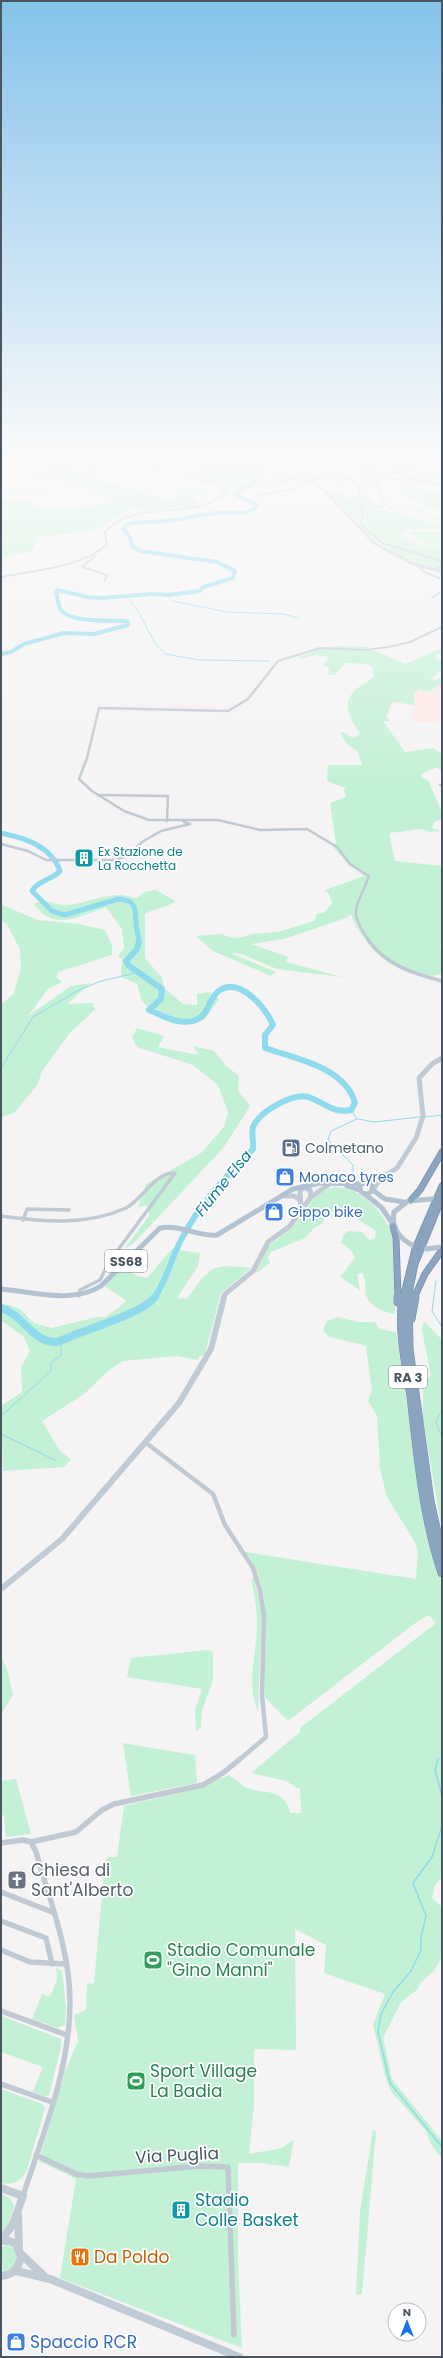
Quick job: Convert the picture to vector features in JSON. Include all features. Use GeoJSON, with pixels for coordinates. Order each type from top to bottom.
{"type":"FeatureCollection","features":[{"type":"Feature","properties":{"kind":"highway"},"geometry":{"type":"LineString","coordinates":[[408,1201],[420,1190],[442,1152]]}},
{"type":"Feature","properties":{"kind":"highway","name":"RA 3"},"geometry":{"type":"LineString","coordinates":[[442,1186],[411,1261],[403,1289],[403,1331],[427,1515],[442,1573]]}},
{"type":"Feature","properties":{"kind":"highway","name":"RA 3"},"geometry":{"type":"LineString","coordinates":[[442,1198],[415,1264],[408,1298],[409,1341],[418,1411],[432,1516],[442,1555]]}},
{"type":"Feature","properties":{"kind":"highway"},"geometry":{"type":"LineString","coordinates":[[393,1225],[396,1237],[399,1328],[405,1383],[410,1391]]}},
{"type":"Feature","properties":{"kind":"highway"},"geometry":{"type":"LineString","coordinates":[[418,1411],[421,1401],[412,1332],[412,1305],[418,1283],[442,1250]]}},
{"type":"Feature","properties":{"kind":"main road"},"geometry":{"type":"LineString","coordinates":[[417,565],[428,570],[442,572]]}},
{"type":"Feature","properties":{"kind":"main road"},"geometry":{"type":"LineString","coordinates":[[362,1192],[374,1189],[382,1178],[402,1163],[416,1138],[423,1116],[419,1078],[432,1064],[442,1058]]}},
{"type":"Feature","properties":{"kind":"main road"},"geometry":{"type":"LineString","coordinates":[[382,1178],[359,1187],[362,1192],[382,1208],[400,1237],[414,1246]]}},
{"type":"Feature","properties":{"kind":"main road"},"geometry":{"type":"LineString","coordinates":[[1,1590],[62,1539],[181,1400],[198,1373],[212,1346],[225,1294],[252,1272],[267,1242],[290,1226],[310,1197],[328,1184]]}},
{"type":"Feature","properties":{"kind":"main road","name":"SS68"},"geometry":{"type":"LineString","coordinates":[[286,1194],[303,1188],[328,1184],[345,1186],[362,1192]]}},
{"type":"Feature","properties":{"kind":"main road"},"geometry":{"type":"LineString","coordinates":[[364,1184],[372,1185],[374,1189],[385,1199],[408,1201],[433,1199]]}},
{"type":"Feature","properties":{"kind":"main road","name":"SS68"},"geometry":{"type":"LineString","coordinates":[[1,1289],[78,1296],[92,1292],[100,1287],[156,1230],[163,1227],[174,1227],[203,1235],[222,1233],[286,1194],[306,1185],[364,1184]]}},
{"type":"Feature","properties":{"kind":"main road"},"geometry":{"type":"LineString","coordinates":[[301,1209],[300,1200],[303,1188],[310,1190],[310,1197]]}},
{"type":"Feature","properties":{"kind":"main road"},"geometry":{"type":"LineString","coordinates":[[286,1194],[294,1196],[300,1200]]}},
{"type":"Feature","properties":{"kind":"main road"},"geometry":{"type":"LineString","coordinates":[[393,1225],[395,1210],[408,1201]]}},
{"type":"Feature","properties":{"kind":"main road"},"geometry":{"type":"LineString","coordinates":[[426,1249],[442,1247]]}},
{"type":"Feature","properties":{"kind":"main road"},"geometry":{"type":"LineString","coordinates":[[1,2188],[23,2196],[18,2212],[1,2241]]}},
{"type":"Feature","properties":{"kind":"main road"},"geometry":{"type":"LineString","coordinates":[[1,2276],[8,2276],[16,2271],[19,2266],[20,2251],[18,2212]]}},
{"type":"Feature","properties":{"kind":"main road"},"geometry":{"type":"LineString","coordinates":[[1,2241],[11,2240],[37,2270],[50,2279]]}},
{"type":"Feature","properties":{"kind":"main road"},"geometry":{"type":"LineString","coordinates":[[16,2271],[50,2279],[239,2357]]}},
{"type":"Feature","properties":{"kind":"street"},"geometry":{"type":"LineString","coordinates":[[1,577],[62,565]]}},
{"type":"Feature","properties":{"kind":"street"},"geometry":{"type":"LineString","coordinates":[[84,565],[82,567],[107,574],[105,580]]}},
{"type":"Feature","properties":{"kind":"street"},"geometry":{"type":"LineString","coordinates":[[417,565],[428,574],[442,579]]}},
{"type":"Feature","properties":{"kind":"street"},"geometry":{"type":"LineString","coordinates":[[435,570],[442,567]]}},
{"type":"Feature","properties":{"kind":"street"},"geometry":{"type":"LineString","coordinates":[[423,570],[428,570],[428,574]]}},
{"type":"Feature","properties":{"kind":"street"},"geometry":{"type":"LineString","coordinates":[[432,598],[442,593]]}},
{"type":"Feature","properties":{"kind":"street"},"geometry":{"type":"LineString","coordinates":[[442,627],[417,640],[386,648],[352,650],[326,647],[308,652],[293,659],[278,661],[258,689],[248,699],[228,711],[99,708],[87,758],[79,779],[97,795],[124,812],[149,820],[208,820],[238,824],[260,830],[299,829],[311,831],[337,847],[350,864],[369,876],[360,892],[356,905],[357,916],[361,926],[381,955],[414,973],[442,981]]}},
{"type":"Feature","properties":{"kind":"street"},"geometry":{"type":"LineString","coordinates":[[97,795],[168,796],[167,821]]}},
{"type":"Feature","properties":{"kind":"street"},"geometry":{"type":"LineString","coordinates":[[1,844],[28,851],[43,860],[116,860],[129,855],[142,842],[161,831],[208,820]]}},
{"type":"Feature","properties":{"kind":"street"},"geometry":{"type":"LineString","coordinates":[[179,821],[190,824]]}},
{"type":"Feature","properties":{"kind":"street"},"geometry":{"type":"LineString","coordinates":[[1,1216],[44,1222],[73,1221],[114,1212],[132,1204],[162,1177],[173,1172],[175,1173],[173,1178],[158,1194],[114,1256],[105,1265],[104,1273],[95,1283],[80,1290],[78,1296]]}},
{"type":"Feature","properties":{"kind":"street"},"geometry":{"type":"LineString","coordinates":[[23,1220],[27,1209],[69,1210]]}},
{"type":"Feature","properties":{"kind":"street"},"geometry":{"type":"LineString","coordinates":[[1,1843],[23,1840],[31,1842],[76,1832],[102,1810],[114,1804],[149,1794],[204,1785],[223,1773],[266,1737],[262,1695],[264,1616],[260,1590],[253,1568],[225,1525],[213,1494],[145,1442]]}},
{"type":"Feature","properties":{"kind":"street"},"geometry":{"type":"LineString","coordinates":[[23,2196],[52,2102],[67,2035],[70,2002],[65,1964],[36,1852],[31,1842]]}},
{"type":"Feature","properties":{"kind":"street"},"geometry":{"type":"LineString","coordinates":[[1,1892],[52,1912]]}},
{"type":"Feature","properties":{"kind":"street"},"geometry":{"type":"LineString","coordinates":[[1,1921],[46,1938],[52,1964]]}},
{"type":"Feature","properties":{"kind":"street"},"geometry":{"type":"LineString","coordinates":[[1,1950],[30,1962],[65,1964]]}},
{"type":"Feature","properties":{"kind":"street"},"geometry":{"type":"LineString","coordinates":[[1,2011],[67,2035]]}},
{"type":"Feature","properties":{"kind":"street"},"geometry":{"type":"LineString","coordinates":[[1,2084],[52,2102]]}},
{"type":"Feature","properties":{"kind":"street","name":"Via Puglia"},"geometry":{"type":"LineString","coordinates":[[36,2155],[76,2174],[88,2176],[199,2166],[228,2167],[234,2335]]}},
{"type":"Feature","properties":{"kind":"shaded area"},"geometry":{"type":"Polygon","coordinates":[[[442,683],[442,723],[411,721],[415,701],[414,694],[419,689],[429,692],[442,683]]]}},
{"type":"Feature","properties":{"kind":"green space"},"geometry":{"type":"Polygon","coordinates":[[[424,565],[442,565],[442,571],[424,565]]]}},
{"type":"Feature","properties":{"kind":"green space"},"geometry":{"type":"Polygon","coordinates":[[[338,646],[366,647],[405,664],[442,648],[442,653],[436,655],[435,658],[442,661],[442,669],[431,679],[436,680],[442,676],[442,683],[429,692],[419,689],[414,694],[414,705],[392,702],[386,717],[390,721],[383,721],[405,752],[434,748],[442,755],[442,771],[437,767],[421,774],[422,778],[428,780],[442,813],[442,819],[434,822],[432,828],[442,831],[429,832],[422,829],[389,833],[395,861],[442,866],[442,944],[438,946],[442,947],[442,974],[427,976],[413,974],[399,969],[375,951],[365,940],[351,914],[346,918],[284,939],[251,944],[288,957],[286,962],[342,977],[277,969],[242,954],[232,954],[276,972],[271,976],[213,951],[196,936],[220,934],[234,938],[243,937],[252,934],[278,932],[314,921],[317,914],[325,912],[332,903],[329,894],[325,890],[364,876],[349,865],[333,847],[336,843],[330,803],[346,797],[344,790],[346,788],[327,781],[328,765],[362,765],[358,752],[347,744],[340,733],[343,732],[353,738],[360,734],[348,710],[349,698],[353,692],[374,676],[372,666],[367,664],[345,663],[335,675],[327,675],[330,668],[323,666],[329,657],[315,655],[300,659],[297,658],[319,649],[338,646]]]}},
{"type":"Feature","properties":{"kind":"green space"},"geometry":{"type":"Polygon","coordinates":[[[156,890],[175,901],[169,905],[152,910],[145,914],[145,958],[162,978],[164,988],[183,1004],[197,1005],[197,994],[210,992],[219,999],[205,1019],[187,1025],[148,1007],[142,1001],[137,984],[121,977],[122,960],[118,955],[124,949],[122,929],[106,907],[77,918],[59,920],[50,918],[42,913],[34,904],[45,901],[70,905],[115,895],[124,895],[137,898],[144,892],[156,890]]]}},
{"type":"Feature","properties":{"kind":"green space"},"geometry":{"type":"Polygon","coordinates":[[[1,899],[2,905],[38,920],[79,924],[105,930],[112,945],[112,955],[58,972],[56,977],[62,982],[48,989],[28,1016],[71,986],[91,983],[67,1004],[92,1003],[95,1009],[68,1035],[41,1073],[38,1084],[14,1113],[1,1117],[1,1004],[13,995],[21,969],[20,949],[6,923],[1,920],[1,899]]]}},
{"type":"Feature","properties":{"kind":"green space"},"geometry":{"type":"Polygon","coordinates":[[[137,1028],[164,1036],[158,1047],[198,1055],[193,1046],[214,1051],[226,1066],[239,1076],[238,1091],[250,1106],[224,1147],[133,1244],[125,1248],[149,1216],[149,1206],[138,1207],[146,1184],[201,1153],[224,1127],[228,1112],[218,1085],[193,1065],[137,1047],[132,1037],[137,1028]]]}},
{"type":"Feature","properties":{"kind":"green space"},"geometry":{"type":"Polygon","coordinates":[[[335,1187],[345,1188],[363,1196],[377,1209],[392,1233],[395,1314],[386,1312],[371,1303],[366,1295],[365,1282],[362,1273],[357,1274],[360,1290],[340,1277],[355,1258],[351,1250],[341,1243],[344,1234],[348,1231],[362,1232],[370,1240],[375,1238],[376,1231],[344,1210],[331,1212],[326,1216],[322,1224],[314,1228],[305,1238],[271,1252],[268,1257],[270,1263],[255,1274],[268,1246],[293,1227],[315,1197],[327,1189],[335,1187]]]}},
{"type":"Feature","properties":{"kind":"green space"},"geometry":{"type":"Polygon","coordinates":[[[172,1249],[200,1253],[198,1266],[177,1298],[187,1299],[207,1274],[219,1267],[227,1266],[251,1268],[221,1293],[205,1354],[199,1357],[198,1360],[176,1356],[123,1361],[109,1370],[84,1394],[42,1421],[60,1451],[71,1459],[64,1467],[3,1471],[1,1406],[22,1392],[21,1367],[30,1351],[24,1337],[1,1320],[1,1304],[10,1305],[20,1309],[34,1323],[52,1328],[97,1317],[106,1317],[127,1301],[104,1286],[123,1267],[137,1276],[147,1278],[172,1249]]]}},
{"type":"Feature","properties":{"kind":"green space"},"geometry":{"type":"Polygon","coordinates":[[[338,1317],[358,1322],[375,1322],[379,1329],[396,1332],[425,1527],[442,1583],[442,1877],[435,1885],[432,1898],[442,1907],[442,1956],[434,1971],[420,1983],[418,1989],[401,2002],[383,2038],[392,2079],[442,2141],[442,2159],[431,2144],[426,2131],[391,2091],[385,2076],[373,2024],[385,1994],[324,1973],[326,1945],[295,1929],[296,2050],[254,2049],[254,2105],[249,2154],[282,2148],[294,2139],[289,2167],[262,2163],[238,2163],[238,2259],[242,2348],[60,2278],[76,2179],[39,2161],[65,2072],[78,2041],[74,2015],[86,2010],[87,1984],[94,1983],[104,1874],[100,1870],[108,1857],[117,1857],[124,1806],[196,1789],[229,1775],[247,1788],[273,1793],[279,1796],[287,1805],[290,1813],[301,1813],[300,1788],[297,1788],[286,1781],[251,1773],[300,1732],[300,1728],[436,1623],[429,1615],[418,1621],[288,1721],[265,1697],[264,1679],[266,1622],[264,1602],[261,1584],[255,1567],[245,1552],[416,1579],[418,1554],[416,1544],[387,1497],[380,1468],[377,1416],[368,1401],[372,1391],[366,1346],[329,1337],[323,1330],[327,1321],[338,1317]]]}},
{"type":"Feature","properties":{"kind":"green space"},"geometry":{"type":"Polygon","coordinates":[[[424,1321],[442,1340],[442,1532],[423,1417],[423,1382],[431,1376],[422,1330],[424,1321]]]}},
{"type":"Feature","properties":{"kind":"green space"},"geometry":{"type":"Polygon","coordinates":[[[254,1577],[262,1612],[258,1711],[254,1701],[252,1681],[257,1628],[256,1604],[251,1579],[254,1577]]]}},
{"type":"Feature","properties":{"kind":"green space"},"geometry":{"type":"Polygon","coordinates":[[[207,1650],[213,1652],[213,1680],[202,1710],[201,1727],[196,1731],[195,1710],[202,1689],[127,1677],[131,1658],[207,1650]]]}},
{"type":"Feature","properties":{"kind":"green space"},"geometry":{"type":"Polygon","coordinates":[[[1,1657],[7,1669],[13,1695],[1,1714],[1,1657]]]}},
{"type":"Feature","properties":{"kind":"green space"},"geometry":{"type":"Polygon","coordinates":[[[123,1743],[195,1755],[197,1783],[131,1796],[123,1743]]]}},
{"type":"Feature","properties":{"kind":"green space"},"geometry":{"type":"Polygon","coordinates":[[[16,1779],[31,1834],[6,1837],[4,1815],[1,1815],[1,1781],[16,1779]]]}},
{"type":"Feature","properties":{"kind":"green space"},"geometry":{"type":"Polygon","coordinates":[[[56,1968],[62,1971],[66,2007],[65,2025],[58,2028],[32,2019],[42,1994],[50,1997],[57,1980],[56,1968]]]}},
{"type":"Feature","properties":{"kind":"green space"},"geometry":{"type":"Polygon","coordinates":[[[1,2016],[61,2039],[61,2047],[49,2095],[45,2096],[33,2092],[43,2067],[1,2052],[1,2016]]]}},
{"type":"Feature","properties":{"kind":"green space"},"geometry":{"type":"Polygon","coordinates":[[[1,2089],[42,2104],[45,2108],[27,2170],[19,2180],[9,2184],[1,2183],[1,2089]]]}},
{"type":"Feature","properties":{"kind":"green space"},"geometry":{"type":"Polygon","coordinates":[[[373,2130],[376,2132],[362,2294],[356,2295],[360,2211],[373,2130]]]}},
{"type":"Feature","properties":{"kind":"green space"},"geometry":{"type":"Polygon","coordinates":[[[1,2194],[10,2198],[14,2206],[8,2225],[1,2233],[1,2194]]]}},
{"type":"Feature","properties":{"kind":"green space"},"geometry":{"type":"Polygon","coordinates":[[[8,2245],[14,2247],[18,2256],[15,2267],[3,2272],[1,2247],[8,2245]]]}},
{"type":"Feature","properties":{"kind":"waterway","name":"Fiume Elsa"},"geometry":{"type":"LineString","coordinates":[[1,654],[11,652],[24,644],[64,633],[94,634],[128,625],[128,622],[124,621],[81,619],[66,614],[59,606],[56,592],[58,590],[87,597],[102,598],[151,594],[168,595],[200,591],[203,587],[233,578],[235,571],[223,565]]}},
{"type":"Feature","properties":{"kind":"waterway"},"geometry":{"type":"LineString","coordinates":[[124,595],[131,601],[141,616],[153,640],[165,654],[199,660],[269,661]]}},
{"type":"Feature","properties":{"kind":"waterway"},"geometry":{"type":"LineString","coordinates":[[168,595],[172,601],[227,612],[283,614],[298,618]]}},
{"type":"Feature","properties":{"kind":"waterway","name":"Fiume Elsa"},"geometry":{"type":"LineString","coordinates":[[1,833],[36,844],[44,849],[56,862],[60,871],[38,884],[32,891],[52,911],[65,915],[118,899],[129,901],[134,906],[139,941]]}},
{"type":"Feature","properties":{"kind":"waterway","name":"Fiume Elsa"},"geometry":{"type":"LineString","coordinates":[[139,941],[137,949],[126,961],[128,965],[162,989],[161,999],[149,1010],[172,1020],[190,1022],[201,1018],[207,1010],[213,997],[220,990],[228,987],[244,991],[259,1003],[270,1018],[273,1025],[265,1035],[265,1048],[318,1066],[330,1073],[341,1081],[350,1091],[355,1103],[351,1110],[345,1111],[334,1109],[308,1097],[301,1097],[285,1101],[262,1115],[253,1127],[253,1149],[232,1170],[204,1203],[188,1227],[154,1298]]}},
{"type":"Feature","properties":{"kind":"waterway"},"geometry":{"type":"LineString","coordinates":[[1,1068],[33,1017],[79,990],[101,981],[140,972]]}},
{"type":"Feature","properties":{"kind":"waterway"},"geometry":{"type":"LineString","coordinates":[[351,1110],[357,1119],[331,1131],[328,1140],[353,1165],[353,1177]]}},
{"type":"Feature","properties":{"kind":"waterway"},"geometry":{"type":"LineString","coordinates":[[425,1117],[442,1115]]}},
{"type":"Feature","properties":{"kind":"waterway"},"geometry":{"type":"LineString","coordinates":[[358,1119],[374,1122],[420,1117]]}},
{"type":"Feature","properties":{"kind":"waterway"},"geometry":{"type":"LineString","coordinates":[[436,1281],[432,1311],[442,1327]]}},
{"type":"Feature","properties":{"kind":"waterway","name":"Fiume Elsa"},"geometry":{"type":"LineString","coordinates":[[1,1308],[16,1317],[42,1339],[58,1342],[125,1316],[148,1304],[154,1298]]}},
{"type":"Feature","properties":{"kind":"waterway"},"geometry":{"type":"LineString","coordinates":[[1,1416],[51,1371],[51,1363],[61,1355],[61,1343]]}},
{"type":"Feature","properties":{"kind":"waterway"},"geometry":{"type":"LineString","coordinates":[[442,1410],[436,1422],[442,1438]]}},
{"type":"Feature","properties":{"kind":"waterway"},"geometry":{"type":"LineString","coordinates":[[1,1434],[55,1460]]}},
{"type":"Feature","properties":{"kind":"waterway"},"geometry":{"type":"LineString","coordinates":[[438,1759],[442,1756]]}},
{"type":"Feature","properties":{"kind":"waterway"},"geometry":{"type":"LineString","coordinates":[[438,1759],[435,1770],[442,1796]]}},
{"type":"Feature","properties":{"kind":"waterway"},"geometry":{"type":"LineString","coordinates":[[442,1826],[432,1857],[413,1883],[426,1916],[421,1937],[421,1950],[411,1971],[393,1992],[381,2014],[378,2032],[390,2083],[442,2147]]}},
{"type":"Feature","properties":{"kind":"place","name":"Ex Stazione de La Rocchetta"},"geometry":{"type":"Point","coordinates":[84,858]}},
{"type":"Feature","properties":{"kind":"place","name":"Colmetano"},"geometry":{"type":"Point","coordinates":[291,1148]}},
{"type":"Feature","properties":{"kind":"place","name":"Monaco tyres"},"geometry":{"type":"Point","coordinates":[285,1177]}},
{"type":"Feature","properties":{"kind":"place","name":"Gippo bike"},"geometry":{"type":"Point","coordinates":[274,1212]}},
{"type":"Feature","properties":{"kind":"place","name":"Chiesa di Sant'Alberto"},"geometry":{"type":"Point","coordinates":[17,1880]}},
{"type":"Feature","properties":{"kind":"place","name":"Stadio Comunale \"Gino Manni\""},"geometry":{"type":"Point","coordinates":[153,1960]}},
{"type":"Feature","properties":{"kind":"place","name":"Sport Village La Badia"},"geometry":{"type":"Point","coordinates":[136,2081]}},
{"type":"Feature","properties":{"kind":"place","name":"Stadio Colle Basket"},"geometry":{"type":"Point","coordinates":[181,2210]}},
{"type":"Feature","properties":{"kind":"place","name":"Da Poldo"},"geometry":{"type":"Point","coordinates":[80,2257]}},
{"type":"Feature","properties":{"kind":"place","name":"Spaccio RCR"},"geometry":{"type":"Point","coordinates":[16,2342]}}]}
